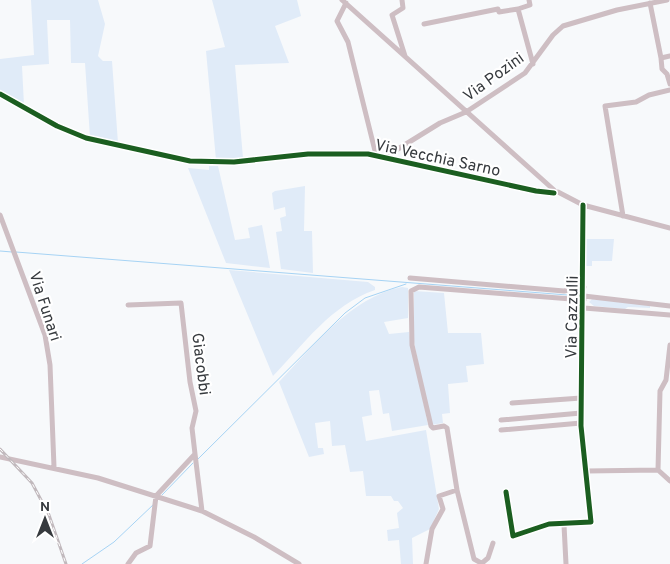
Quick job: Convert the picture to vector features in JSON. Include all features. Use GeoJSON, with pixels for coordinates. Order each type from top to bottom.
{"type":"FeatureCollection","features":[{"type":"Feature","properties":{"kind":"street"},"geometry":{"type":"LineString","coordinates":[[402,0],[403,8],[392,15],[406,58]]}},
{"type":"Feature","properties":{"kind":"street"},"geometry":{"type":"LineString","coordinates":[[424,24],[498,9],[499,12],[518,9],[530,5],[529,0]]}},
{"type":"Feature","properties":{"kind":"street","name":"Via Pozini"},"geometry":{"type":"LineString","coordinates":[[385,156],[440,123],[466,112],[525,73],[553,35],[563,26],[576,20],[667,0]]}},
{"type":"Feature","properties":{"kind":"street"},"geometry":{"type":"LineString","coordinates":[[376,155],[348,42],[337,21],[344,2],[555,192],[583,205],[670,228]]}},
{"type":"Feature","properties":{"kind":"street"},"geometry":{"type":"LineString","coordinates":[[651,2],[662,69],[667,74],[670,84]]}},
{"type":"Feature","properties":{"kind":"street"},"geometry":{"type":"LineString","coordinates":[[518,9],[532,64]]}},
{"type":"Feature","properties":{"kind":"street"},"geometry":{"type":"LineString","coordinates":[[661,58],[670,56]]}},
{"type":"Feature","properties":{"kind":"street"},"geometry":{"type":"LineString","coordinates":[[623,216],[605,106],[636,102],[649,95],[670,90]]}},
{"type":"Feature","properties":{"kind":"street","name":"Via Vecchia Sarno"},"geometry":{"type":"LineString","coordinates":[[0,94],[72,133],[106,143],[173,158],[190,161],[234,162],[308,154],[376,155],[536,191],[555,192]]}},
{"type":"Feature","properties":{"kind":"street","name":"Via Cazzulli"},"geometry":{"type":"LineString","coordinates":[[564,525],[591,522],[581,423],[584,308],[583,205]]}},
{"type":"Feature","properties":{"kind":"street","name":"Via Funari"},"geometry":{"type":"LineString","coordinates":[[0,215],[47,343],[54,467]]}},
{"type":"Feature","properties":{"kind":"street","name":"Via Cazzulli"},"geometry":{"type":"LineString","coordinates":[[410,278],[564,291],[584,287]]}},
{"type":"Feature","properties":{"kind":"street"},"geometry":{"type":"LineString","coordinates":[[493,543],[488,558],[481,564],[474,559],[457,490],[448,428],[444,426],[433,428],[430,426],[412,345],[410,296],[414,288],[584,298],[670,306]]}},
{"type":"Feature","properties":{"kind":"street","name":"Giacobbi"},"geometry":{"type":"LineString","coordinates":[[128,305],[179,303],[182,306],[190,382],[196,411],[192,428],[195,458]]}},
{"type":"Feature","properties":{"kind":"street"},"geometry":{"type":"LineString","coordinates":[[651,314],[652,303]]}},
{"type":"Feature","properties":{"kind":"street"},"geometry":{"type":"LineString","coordinates":[[584,308],[670,315]]}},
{"type":"Feature","properties":{"kind":"street"},"geometry":{"type":"LineString","coordinates":[[658,470],[660,391],[666,380],[670,345]]}},
{"type":"Feature","properties":{"kind":"street"},"geometry":{"type":"LineString","coordinates":[[512,403],[581,398]]}},
{"type":"Feature","properties":{"kind":"street"},"geometry":{"type":"LineString","coordinates":[[501,420],[581,413]]}},
{"type":"Feature","properties":{"kind":"street"},"geometry":{"type":"LineString","coordinates":[[501,430],[581,423]]}},
{"type":"Feature","properties":{"kind":"street"},"geometry":{"type":"LineString","coordinates":[[0,457],[54,467],[156,496],[202,512],[254,537],[299,564]]}},
{"type":"Feature","properties":{"kind":"street"},"geometry":{"type":"LineString","coordinates":[[128,564],[136,554],[150,546],[156,496],[195,458]]}},
{"type":"Feature","properties":{"kind":"street"},"geometry":{"type":"LineString","coordinates":[[195,458],[202,512]]}},
{"type":"Feature","properties":{"kind":"street"},"geometry":{"type":"LineString","coordinates":[[587,471],[658,470],[670,481]]}},
{"type":"Feature","properties":{"kind":"street"},"geometry":{"type":"LineString","coordinates":[[426,564],[432,529],[443,509],[439,496],[457,490]]}},
{"type":"Feature","properties":{"kind":"street"},"geometry":{"type":"LineString","coordinates":[[506,492],[512,536],[549,524],[564,525],[566,564]]}},
{"type":"Feature","properties":{"kind":"shaded area"},"geometry":{"type":"Polygon","coordinates":[[[31,0],[98,0],[105,24],[98,56],[103,61],[112,61],[118,143],[90,137],[85,63],[71,63],[70,20],[47,20],[49,64],[22,66],[24,105],[0,90],[0,59],[34,55],[31,0]]]}},
{"type":"Feature","properties":{"kind":"shaded area"},"geometry":{"type":"Polygon","coordinates":[[[212,0],[297,0],[301,16],[275,26],[289,63],[235,65],[243,158],[216,160],[206,51],[225,47],[212,0]]]}},
{"type":"Feature","properties":{"kind":"shaded area"},"geometry":{"type":"Polygon","coordinates":[[[209,166],[218,166],[235,240],[250,238],[248,228],[262,225],[270,268],[226,263],[188,168],[209,170],[209,166]]]}},
{"type":"Feature","properties":{"kind":"shaded area"},"geometry":{"type":"Polygon","coordinates":[[[305,186],[304,231],[312,231],[313,273],[281,269],[276,232],[282,231],[280,218],[286,216],[285,207],[274,210],[272,193],[305,186]]]}},
{"type":"Feature","properties":{"kind":"shaded area"},"geometry":{"type":"Polygon","coordinates":[[[586,239],[614,239],[612,261],[592,261],[592,266],[586,266],[586,239]]]}},
{"type":"Feature","properties":{"kind":"shaded area"},"geometry":{"type":"Polygon","coordinates":[[[229,270],[368,282],[375,287],[375,290],[345,305],[332,315],[273,376],[229,270]]]}},
{"type":"Feature","properties":{"kind":"shaded area"},"geometry":{"type":"Polygon","coordinates":[[[402,287],[408,288],[408,318],[384,322],[389,334],[409,332],[428,425],[392,431],[389,413],[383,414],[379,390],[369,391],[372,415],[362,417],[366,441],[426,430],[439,509],[430,529],[412,538],[413,564],[401,564],[399,540],[388,541],[387,530],[399,528],[397,513],[403,508],[398,501],[394,501],[391,496],[366,496],[363,471],[350,472],[345,445],[332,446],[330,421],[315,423],[318,448],[323,448],[324,454],[309,457],[279,382],[319,339],[350,312],[383,292],[402,287]]]}},
{"type":"Feature","properties":{"kind":"shaded area"},"geometry":{"type":"Polygon","coordinates":[[[414,291],[444,293],[448,333],[481,333],[484,364],[466,366],[468,382],[448,384],[450,413],[442,414],[443,423],[431,425],[414,342],[414,291]]]}},
{"type":"Feature","properties":{"kind":"shaded area"},"geometry":{"type":"Polygon","coordinates":[[[592,299],[650,304],[650,308],[628,307],[625,309],[594,306],[589,302],[592,299]]]}},
{"type":"Feature","properties":{"kind":"waterway"},"geometry":{"type":"LineString","coordinates":[[0,251],[12,252]]}},
{"type":"Feature","properties":{"kind":"waterway"},"geometry":{"type":"LineString","coordinates":[[16,252],[580,296]]}},
{"type":"Feature","properties":{"kind":"waterway"},"geometry":{"type":"LineString","coordinates":[[198,459],[345,313],[365,298],[406,284]]}},
{"type":"Feature","properties":{"kind":"waterway"},"geometry":{"type":"LineString","coordinates":[[162,495],[193,463]]}},
{"type":"Feature","properties":{"kind":"waterway"},"geometry":{"type":"LineString","coordinates":[[82,564],[114,542],[154,504]]}},
{"type":"Feature","properties":{"kind":"railway"},"geometry":{"type":"LineString","coordinates":[[0,449],[32,483],[49,515],[66,564]]}},
{"type":"Feature","properties":{"kind":"cycle path"},"geometry":{"type":"LineString","coordinates":[[0,94],[57,126],[86,138],[190,161],[234,162],[308,154],[368,154],[536,191],[554,193]]}},
{"type":"Feature","properties":{"kind":"cycle path"},"geometry":{"type":"LineString","coordinates":[[506,492],[513,536],[549,524],[591,522],[581,426],[583,205]]}}]}
